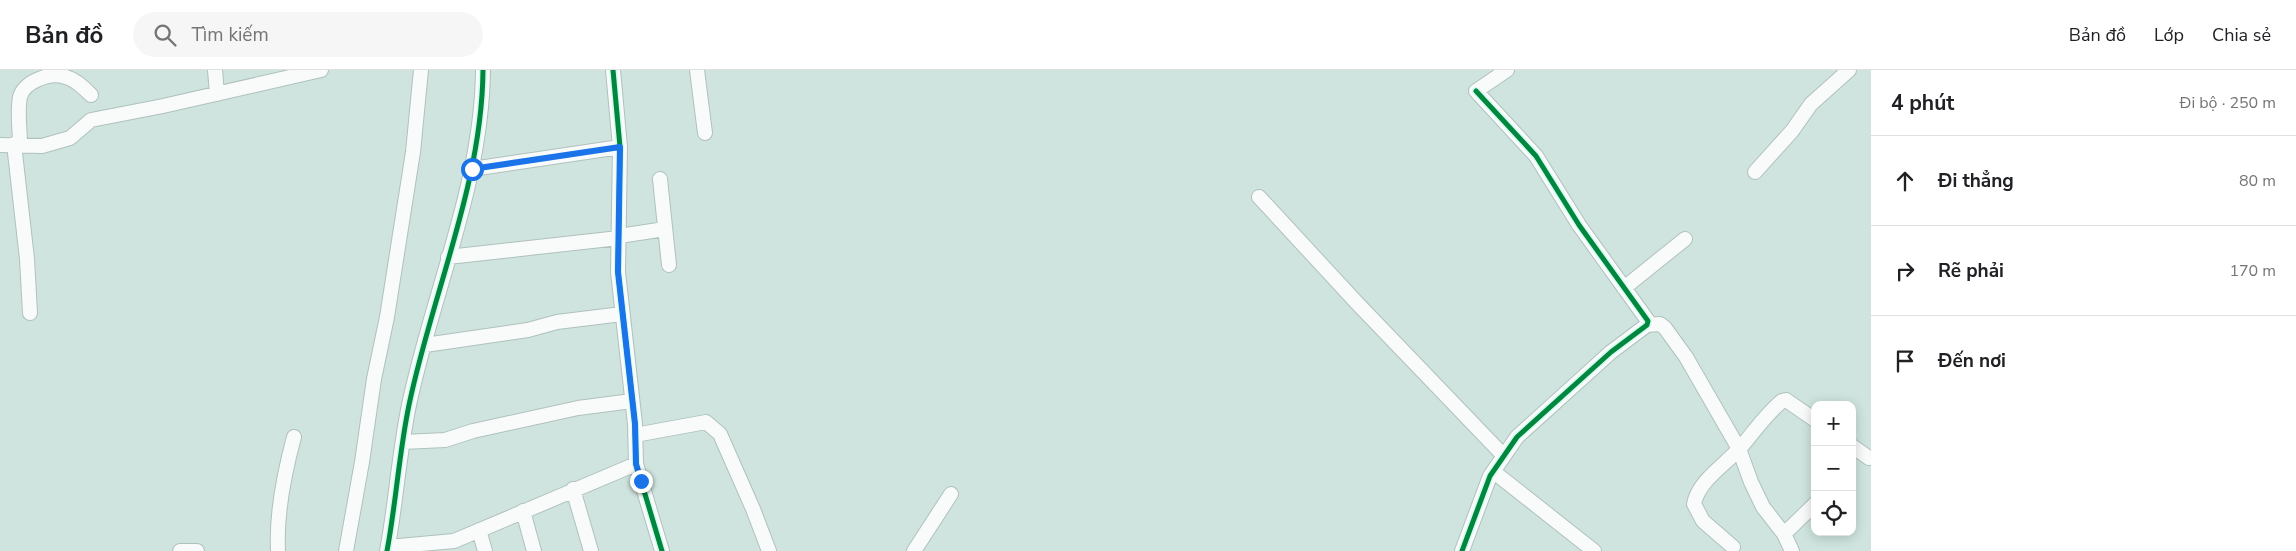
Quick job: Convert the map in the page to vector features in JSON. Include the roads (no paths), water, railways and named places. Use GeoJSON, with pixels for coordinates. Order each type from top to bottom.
{"type":"FeatureCollection","features":[{"type":"Feature","properties":{"kind":"street"},"geometry":{"type":"LineString","coordinates":[[215,70],[217,94]]}},
{"type":"Feature","properties":{"kind":"street"},"geometry":{"type":"LineString","coordinates":[[11,145],[42,146],[70,138],[91,120],[322,70]]}},
{"type":"Feature","properties":{"kind":"street"},"geometry":{"type":"LineString","coordinates":[[346,551],[374,379],[387,317],[413,152],[420,70]]}},
{"type":"Feature","properties":{"kind":"street"},"geometry":{"type":"LineString","coordinates":[[483,70],[483,91],[472,169],[409,405],[388,549],[454,541],[573,489],[636,464]]}},
{"type":"Feature","properties":{"kind":"street"},"geometry":{"type":"LineString","coordinates":[[613,70],[620,147],[618,272],[632,401],[636,464],[662,551]]}},
{"type":"Feature","properties":{"kind":"street"},"geometry":{"type":"LineString","coordinates":[[697,70],[705,133]]}},
{"type":"Feature","properties":{"kind":"street"},"geometry":{"type":"LineString","coordinates":[[1507,70],[1476,91],[1536,156],[1579,225],[1648,321],[1647,325]]}},
{"type":"Feature","properties":{"kind":"street"},"geometry":{"type":"LineString","coordinates":[[1755,172],[1792,131],[1811,104],[1849,70]]}},
{"type":"Feature","properties":{"kind":"street"},"geometry":{"type":"LineString","coordinates":[[30,313],[27,259],[11,145],[20,98],[24,88],[29,84],[45,78],[62,75],[79,76],[91,95]]}},
{"type":"Feature","properties":{"kind":"street"},"geometry":{"type":"LineString","coordinates":[[472,169],[620,147]]}},
{"type":"Feature","properties":{"kind":"street"},"geometry":{"type":"LineString","coordinates":[[660,179],[669,265]]}},
{"type":"Feature","properties":{"kind":"street"},"geometry":{"type":"LineString","coordinates":[[1259,197],[1357,303],[1504,456]]}},
{"type":"Feature","properties":{"kind":"street"},"geometry":{"type":"LineString","coordinates":[[448,257],[619,237],[665,229]]}},
{"type":"Feature","properties":{"kind":"street"},"geometry":{"type":"LineString","coordinates":[[1624,288],[1685,239]]}},
{"type":"Feature","properties":{"kind":"street"},"geometry":{"type":"LineString","coordinates":[[425,345],[528,330],[557,322],[622,314]]}},
{"type":"Feature","properties":{"kind":"street"},"geometry":{"type":"LineString","coordinates":[[1462,551],[1494,472],[1516,437],[1611,352],[1647,325],[1660,324],[1672,335],[1739,450],[1751,482],[1763,506],[1784,534],[1792,551]]}},
{"type":"Feature","properties":{"kind":"street"},"geometry":{"type":"LineString","coordinates":[[1733,547],[1703,522],[1694,504],[1699,493],[1717,468],[1739,450],[1782,401],[1786,400],[1811,417]]}},
{"type":"Feature","properties":{"kind":"street"},"geometry":{"type":"LineString","coordinates":[[404,442],[445,440],[578,408],[632,401]]}},
{"type":"Feature","properties":{"kind":"street"},"geometry":{"type":"LineString","coordinates":[[635,435],[706,422],[720,434],[754,509],[769,551]]}},
{"type":"Feature","properties":{"kind":"street"},"geometry":{"type":"LineString","coordinates":[[278,551],[277,532],[285,469],[294,437]]}},
{"type":"Feature","properties":{"kind":"street"},"geometry":{"type":"LineString","coordinates":[[1856,449],[1869,458]]}},
{"type":"Feature","properties":{"kind":"street"},"geometry":{"type":"LineString","coordinates":[[1494,472],[1594,551]]}},
{"type":"Feature","properties":{"kind":"street"},"geometry":{"type":"LineString","coordinates":[[573,489],[592,551]]}},
{"type":"Feature","properties":{"kind":"street"},"geometry":{"type":"LineString","coordinates":[[914,551],[951,494]]}},
{"type":"Feature","properties":{"kind":"street"},"geometry":{"type":"LineString","coordinates":[[1784,534],[1811,508]]}},
{"type":"Feature","properties":{"kind":"street"},"geometry":{"type":"LineString","coordinates":[[523,511],[534,551]]}},
{"type":"Feature","properties":{"kind":"street"},"geometry":{"type":"LineString","coordinates":[[479,530],[485,551]]}},
{"type":"Feature","properties":{"kind":"street"},"geometry":{"type":"LineString","coordinates":[[180,551],[197,551]]}}]}
